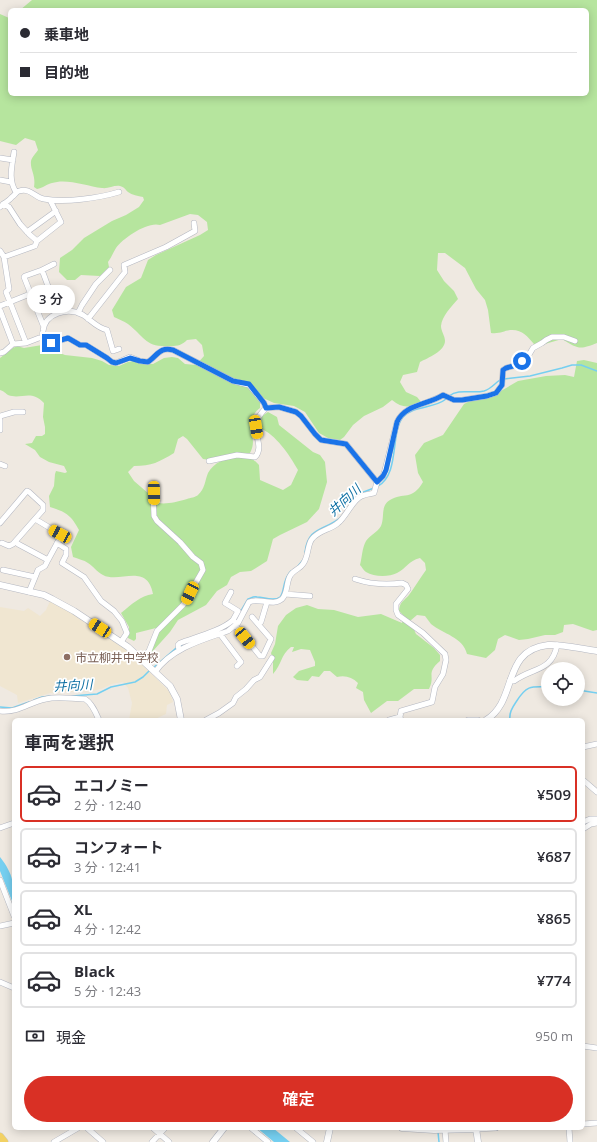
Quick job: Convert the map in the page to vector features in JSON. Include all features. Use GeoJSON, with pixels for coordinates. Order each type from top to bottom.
{"type":"FeatureCollection","features":[{"type":"Feature","properties":{"kind":"main road"},"geometry":{"type":"LineString","coordinates":[[0,1137],[4,1142]]}},
{"type":"Feature","properties":{"kind":"street"},"geometry":{"type":"LineString","coordinates":[[14,152],[11,182],[16,192]]}},
{"type":"Feature","properties":{"kind":"street"},"geometry":{"type":"LineString","coordinates":[[0,158],[13,160]]}},
{"type":"Feature","properties":{"kind":"street"},"geometry":{"type":"LineString","coordinates":[[0,180],[11,182]]}},
{"type":"Feature","properties":{"kind":"street"},"geometry":{"type":"LineString","coordinates":[[1,205],[11,199],[16,192],[23,190],[31,191],[39,198],[50,200],[91,198],[119,192]]}},
{"type":"Feature","properties":{"kind":"street"},"geometry":{"type":"LineString","coordinates":[[4,257],[35,246],[37,241],[61,222],[50,200]]}},
{"type":"Feature","properties":{"kind":"street"},"geometry":{"type":"LineString","coordinates":[[1,205],[9,207],[27,232],[37,241]]}},
{"type":"Feature","properties":{"kind":"street"},"geometry":{"type":"LineString","coordinates":[[27,232],[56,211]]}},
{"type":"Feature","properties":{"kind":"street"},"geometry":{"type":"LineString","coordinates":[[88,319],[125,272],[124,265],[166,247],[195,231],[194,223]]}},
{"type":"Feature","properties":{"kind":"street"},"geometry":{"type":"LineString","coordinates":[[0,251],[4,257],[9,289],[6,292],[26,343]]}},
{"type":"Feature","properties":{"kind":"street"},"geometry":{"type":"LineString","coordinates":[[44,326],[24,278],[25,276],[54,264]]}},
{"type":"Feature","properties":{"kind":"street"},"geometry":{"type":"LineString","coordinates":[[42,270],[58,313]]}},
{"type":"Feature","properties":{"kind":"street"},"geometry":{"type":"LineString","coordinates":[[78,313],[96,284],[110,270]]}},
{"type":"Feature","properties":{"kind":"street"},"geometry":{"type":"LineString","coordinates":[[0,306],[30,294]]}},
{"type":"Feature","properties":{"kind":"street"},"geometry":{"type":"LineString","coordinates":[[0,310],[13,344]]}},
{"type":"Feature","properties":{"kind":"street"},"geometry":{"type":"LineString","coordinates":[[119,349],[113,351],[108,331],[99,327],[78,313],[58,313],[51,316],[44,326],[43,340],[48,345],[68,338],[80,345],[86,345],[112,362],[116,363],[130,358],[148,362],[163,350],[173,350],[233,381],[249,384],[264,403],[266,408]]}},
{"type":"Feature","properties":{"kind":"street"},"geometry":{"type":"LineString","coordinates":[[155,672],[179,648],[220,634],[235,622],[252,600],[267,602],[282,599],[291,574],[303,565],[307,558],[311,540],[320,532],[338,524],[360,497],[374,493],[376,486],[386,470],[397,422],[401,415],[412,408],[432,402],[443,395],[462,400],[496,393],[500,389],[503,370],[517,365],[529,356],[533,348],[552,337],[564,337],[575,341]]}},
{"type":"Feature","properties":{"kind":"street"},"geometry":{"type":"LineString","coordinates":[[0,353],[4,352],[13,344],[26,343],[43,338]]}},
{"type":"Feature","properties":{"kind":"street"},"geometry":{"type":"LineString","coordinates":[[266,408],[279,407],[296,412],[321,440],[346,444],[376,486]]}},
{"type":"Feature","properties":{"kind":"street"},"geometry":{"type":"LineString","coordinates":[[209,461],[237,455],[255,457],[258,454],[259,449],[256,423],[266,408]]}},
{"type":"Feature","properties":{"kind":"street"},"geometry":{"type":"LineString","coordinates":[[0,416],[14,412],[23,412]]}},
{"type":"Feature","properties":{"kind":"street"},"geometry":{"type":"LineString","coordinates":[[0,420],[0,430]]}},
{"type":"Feature","properties":{"kind":"street"},"geometry":{"type":"LineString","coordinates":[[0,523],[27,492],[30,492],[43,504],[43,510],[16,542],[9,546],[1,543]]}},
{"type":"Feature","properties":{"kind":"street"},"geometry":{"type":"LineString","coordinates":[[142,659],[149,651],[157,631],[183,605],[203,570],[201,563],[157,521],[154,516],[154,493]]}},
{"type":"Feature","properties":{"kind":"street"},"geometry":{"type":"LineString","coordinates":[[29,592],[38,570],[45,566],[60,534],[35,520]]}},
{"type":"Feature","properties":{"kind":"street"},"geometry":{"type":"LineString","coordinates":[[16,542],[48,560]]}},
{"type":"Feature","properties":{"kind":"street"},"geometry":{"type":"LineString","coordinates":[[57,543],[66,549],[66,555],[62,563],[84,577],[101,601],[114,611],[122,621],[127,633],[121,642]]}},
{"type":"Feature","properties":{"kind":"street"},"geometry":{"type":"LineString","coordinates":[[3,570],[35,576]]}},
{"type":"Feature","properties":{"kind":"street"},"geometry":{"type":"LineString","coordinates":[[355,579],[362,582],[394,585],[402,583],[406,585],[408,589],[396,604],[398,615],[423,633],[445,654],[446,660],[443,674],[435,687],[432,702],[401,711],[401,718]]}},
{"type":"Feature","properties":{"kind":"street"},"geometry":{"type":"LineString","coordinates":[[0,585],[44,595],[60,602],[121,642],[142,659],[174,692],[181,718]]}},
{"type":"Feature","properties":{"kind":"street"},"geometry":{"type":"LineString","coordinates":[[231,592],[225,603],[238,611],[235,622]]}},
{"type":"Feature","properties":{"kind":"street"},"geometry":{"type":"LineString","coordinates":[[285,594],[310,596]]}},
{"type":"Feature","properties":{"kind":"street"},"geometry":{"type":"LineString","coordinates":[[259,624],[267,602]]}},
{"type":"Feature","properties":{"kind":"street"},"geometry":{"type":"LineString","coordinates":[[235,622],[260,656],[264,656],[271,639],[252,617]]}},
{"type":"Feature","properties":{"kind":"street"},"geometry":{"type":"LineString","coordinates":[[179,648],[180,643],[235,622]]}},
{"type":"Feature","properties":{"kind":"street"},"geometry":{"type":"LineString","coordinates":[[220,634],[240,662],[237,666]]}},
{"type":"Feature","properties":{"kind":"street"},"geometry":{"type":"LineString","coordinates":[[510,680],[514,681],[525,674],[545,666],[553,659],[557,645]]}},
{"type":"Feature","properties":{"kind":"street"},"geometry":{"type":"LineString","coordinates":[[488,718],[502,703],[516,664],[527,653],[542,646],[557,645],[597,651]]}},
{"type":"Feature","properties":{"kind":"street"},"geometry":{"type":"LineString","coordinates":[[210,718],[220,713],[233,703],[236,696],[246,690],[254,680],[260,677],[272,658]]}},
{"type":"Feature","properties":{"kind":"street"},"geometry":{"type":"LineString","coordinates":[[0,711],[20,709],[44,699],[84,699],[87,700],[94,709],[98,718]]}},
{"type":"Feature","properties":{"kind":"street"},"geometry":{"type":"LineString","coordinates":[[585,747],[597,744]]}},
{"type":"Feature","properties":{"kind":"street"},"geometry":{"type":"LineString","coordinates":[[585,782],[597,792]]}},
{"type":"Feature","properties":{"kind":"street"},"geometry":{"type":"LineString","coordinates":[[585,821],[597,818]]}},
{"type":"Feature","properties":{"kind":"street"},"geometry":{"type":"LineString","coordinates":[[585,828],[591,824],[597,823]]}},
{"type":"Feature","properties":{"kind":"street"},"geometry":{"type":"LineString","coordinates":[[0,828],[12,824]]}},
{"type":"Feature","properties":{"kind":"street"},"geometry":{"type":"LineString","coordinates":[[0,880],[12,911]]}},
{"type":"Feature","properties":{"kind":"street"},"geometry":{"type":"LineString","coordinates":[[0,926],[12,923]]}},
{"type":"Feature","properties":{"kind":"street"},"geometry":{"type":"LineString","coordinates":[[0,982],[12,987]]}},
{"type":"Feature","properties":{"kind":"street"},"geometry":{"type":"LineString","coordinates":[[585,1046],[597,1048]]}},
{"type":"Feature","properties":{"kind":"street"},"geometry":{"type":"LineString","coordinates":[[585,1124],[597,1122]]}},
{"type":"Feature","properties":{"kind":"street"},"geometry":{"type":"LineString","coordinates":[[54,1142],[75,1130]]}},
{"type":"Feature","properties":{"kind":"street"},"geometry":{"type":"LineString","coordinates":[[89,1130],[103,1142]]}},
{"type":"Feature","properties":{"kind":"street"},"geometry":{"type":"LineString","coordinates":[[155,1130],[169,1142]]}},
{"type":"Feature","properties":{"kind":"street"},"geometry":{"type":"LineString","coordinates":[[152,1142],[164,1130]]}},
{"type":"Feature","properties":{"kind":"street"},"geometry":{"type":"LineString","coordinates":[[213,1142],[222,1130]]}},
{"type":"Feature","properties":{"kind":"street"},"geometry":{"type":"LineString","coordinates":[[253,1130],[268,1142]]}},
{"type":"Feature","properties":{"kind":"street"},"geometry":{"type":"LineString","coordinates":[[298,1130],[313,1142]]}},
{"type":"Feature","properties":{"kind":"street"},"geometry":{"type":"LineString","coordinates":[[327,1142],[330,1130]]}},
{"type":"Feature","properties":{"kind":"street"},"geometry":{"type":"LineString","coordinates":[[439,1130],[446,1142]]}},
{"type":"Feature","properties":{"kind":"street"},"geometry":{"type":"LineString","coordinates":[[476,1130],[478,1142]]}},
{"type":"Feature","properties":{"kind":"street"},"geometry":{"type":"LineString","coordinates":[[569,1130],[570,1142]]}},
{"type":"Feature","properties":{"kind":"shaded area","name":"市立柳井中学校"},"geometry":{"type":"Polygon","coordinates":[[[50,601],[67,609],[126,649],[170,692],[173,702],[167,705],[166,714],[157,718],[129,718],[132,703],[128,688],[123,682],[92,691],[50,693],[18,703],[17,695],[0,686],[0,607],[24,611],[28,608],[40,616],[46,610],[50,601]]]}},
{"type":"Feature","properties":{"kind":"green space"},"geometry":{"type":"Polygon","coordinates":[[[32,0],[597,0],[597,343],[587,347],[576,347],[562,339],[545,344],[534,344],[529,338],[518,331],[510,330],[499,333],[491,333],[485,300],[476,289],[465,268],[445,253],[438,253],[437,270],[444,281],[454,291],[458,299],[447,312],[442,322],[441,328],[445,341],[442,348],[436,354],[420,362],[417,372],[403,375],[400,382],[406,392],[417,397],[422,403],[403,406],[392,400],[383,407],[364,416],[353,425],[340,440],[328,438],[319,433],[305,412],[294,406],[274,403],[263,398],[260,399],[260,408],[254,414],[251,421],[253,444],[250,453],[210,460],[203,459],[183,436],[178,439],[174,453],[155,463],[134,466],[128,472],[134,481],[148,493],[151,502],[177,502],[198,495],[203,487],[208,473],[216,464],[227,458],[246,457],[253,459],[259,465],[260,480],[283,490],[291,485],[298,470],[277,440],[260,428],[262,416],[268,412],[277,417],[279,425],[313,452],[320,455],[325,462],[327,482],[319,509],[307,522],[273,539],[267,561],[251,571],[240,572],[231,577],[227,585],[217,591],[206,605],[178,620],[170,632],[152,652],[149,652],[159,632],[156,628],[136,633],[136,639],[134,641],[128,638],[129,627],[121,613],[140,599],[153,594],[150,584],[139,576],[109,577],[103,575],[83,560],[73,557],[71,547],[79,530],[68,515],[50,507],[49,496],[54,486],[56,471],[67,472],[64,466],[49,462],[40,457],[35,450],[25,444],[32,443],[36,436],[42,436],[45,434],[43,417],[44,403],[35,397],[8,395],[0,390],[0,358],[17,346],[24,348],[42,345],[65,355],[92,358],[109,365],[119,366],[134,361],[142,364],[153,364],[164,358],[172,357],[178,358],[185,364],[196,365],[204,356],[202,345],[196,339],[187,340],[176,346],[162,346],[150,343],[126,323],[114,317],[112,310],[126,287],[141,278],[148,260],[208,230],[207,222],[198,215],[190,214],[160,225],[155,224],[136,231],[119,244],[108,262],[109,267],[100,276],[81,275],[75,280],[67,280],[59,272],[60,258],[72,250],[84,238],[139,207],[144,200],[143,197],[131,194],[120,186],[102,188],[64,181],[37,189],[34,187],[31,161],[38,150],[35,141],[25,138],[16,145],[0,141],[0,14],[8,18],[8,96],[589,96],[589,8],[22,8],[32,0]]]}},
{"type":"Feature","properties":{"kind":"green space"},"geometry":{"type":"Polygon","coordinates":[[[584,360],[597,363],[597,630],[593,631],[573,624],[564,625],[563,632],[555,635],[545,635],[519,640],[505,635],[498,639],[495,650],[486,658],[467,654],[465,648],[452,636],[431,624],[425,616],[417,615],[410,621],[416,634],[434,648],[440,655],[440,661],[432,672],[432,681],[429,689],[414,689],[398,701],[387,701],[371,713],[364,700],[363,692],[356,688],[358,683],[351,678],[346,676],[337,677],[330,671],[324,671],[319,677],[312,676],[308,681],[297,680],[293,677],[299,671],[315,666],[310,650],[301,649],[292,652],[294,647],[291,647],[287,650],[273,674],[273,660],[271,653],[275,644],[278,626],[286,615],[296,608],[307,605],[318,609],[334,610],[358,617],[381,614],[402,623],[404,616],[399,611],[400,605],[409,595],[426,570],[425,563],[420,558],[416,559],[397,573],[386,576],[369,574],[360,565],[366,541],[381,526],[384,508],[387,502],[415,492],[423,482],[418,473],[415,455],[424,443],[443,435],[464,404],[472,400],[489,398],[518,381],[546,376],[565,375],[574,377],[577,361],[584,360]]]}},
{"type":"Feature","properties":{"kind":"water"},"geometry":{"type":"Polygon","coordinates":[[[0,857],[11,875],[12,901],[0,871],[0,857]]]}},
{"type":"Feature","properties":{"kind":"water"},"geometry":{"type":"Polygon","coordinates":[[[259,1130],[275,1130],[290,1142],[274,1142],[259,1130]]]}},
{"type":"Feature","properties":{"kind":"waterway","name":"井向川"},"geometry":{"type":"LineString","coordinates":[[504,379],[530,376],[572,365],[581,365],[597,371]]}},
{"type":"Feature","properties":{"kind":"waterway","name":"井向川"},"geometry":{"type":"LineString","coordinates":[[449,396],[457,392],[484,391],[491,388],[500,380]]}},
{"type":"Feature","properties":{"kind":"waterway","name":"井向川"},"geometry":{"type":"LineString","coordinates":[[378,486],[385,480],[389,472],[399,424],[403,417],[408,413],[436,404],[446,399]]}},
{"type":"Feature","properties":{"kind":"waterway","name":"井向川"},"geometry":{"type":"LineString","coordinates":[[354,499],[361,493],[374,488]]}},
{"type":"Feature","properties":{"kind":"waterway","name":"井向川"},"geometry":{"type":"LineString","coordinates":[[305,552],[307,544],[313,533],[341,517]]}},
{"type":"Feature","properties":{"kind":"waterway","name":"井向川"},"geometry":{"type":"LineString","coordinates":[[298,566],[303,560]]}},
{"type":"Feature","properties":{"kind":"waterway","name":"井向川"},"geometry":{"type":"LineString","coordinates":[[235,621],[248,599],[255,597],[275,599],[280,597],[283,592],[286,578],[291,571]]}},
{"type":"Feature","properties":{"kind":"waterway","name":"井向川"},"geometry":{"type":"LineString","coordinates":[[220,631],[231,625]]}},
{"type":"Feature","properties":{"kind":"waterway","name":"井向川"},"geometry":{"type":"LineString","coordinates":[[153,668],[175,649],[190,642]]}},
{"type":"Feature","properties":{"kind":"waterway","name":"井向川"},"geometry":{"type":"LineString","coordinates":[[72,696],[97,694],[111,687],[135,682],[150,670]]}},
{"type":"Feature","properties":{"kind":"waterway"},"geometry":{"type":"LineString","coordinates":[[510,718],[512,708],[523,693],[529,688],[541,687]]}},
{"type":"Feature","properties":{"kind":"waterway"},"geometry":{"type":"LineString","coordinates":[[585,691],[597,693]]}},
{"type":"Feature","properties":{"kind":"waterway","name":"井向川"},"geometry":{"type":"LineString","coordinates":[[34,700],[52,696]]}},
{"type":"Feature","properties":{"kind":"waterway","name":"井向川"},"geometry":{"type":"LineString","coordinates":[[0,707],[12,708],[29,702]]}},
{"type":"Feature","properties":{"kind":"waterway"},"geometry":{"type":"LineString","coordinates":[[438,1132],[439,1142]]}},
{"type":"Feature","properties":{"kind":"place","name":"市立柳井中学校"},"geometry":{"type":"Point","coordinates":[67,657]}},
{"type":"Feature","properties":{"kind":"route"},"geometry":{"type":"LineString","coordinates":[[51,343],[68,338],[80,345],[86,345],[112,362],[116,363],[130,358],[148,362],[163,350],[173,350],[233,381],[249,384],[264,403],[266,408],[279,407],[296,412],[321,440],[346,444],[377,482],[386,470],[397,422],[401,415],[412,408],[432,402],[443,395],[450,399],[462,400],[473,399],[496,393],[502,385],[503,370],[517,365],[522,361]]}}]}
